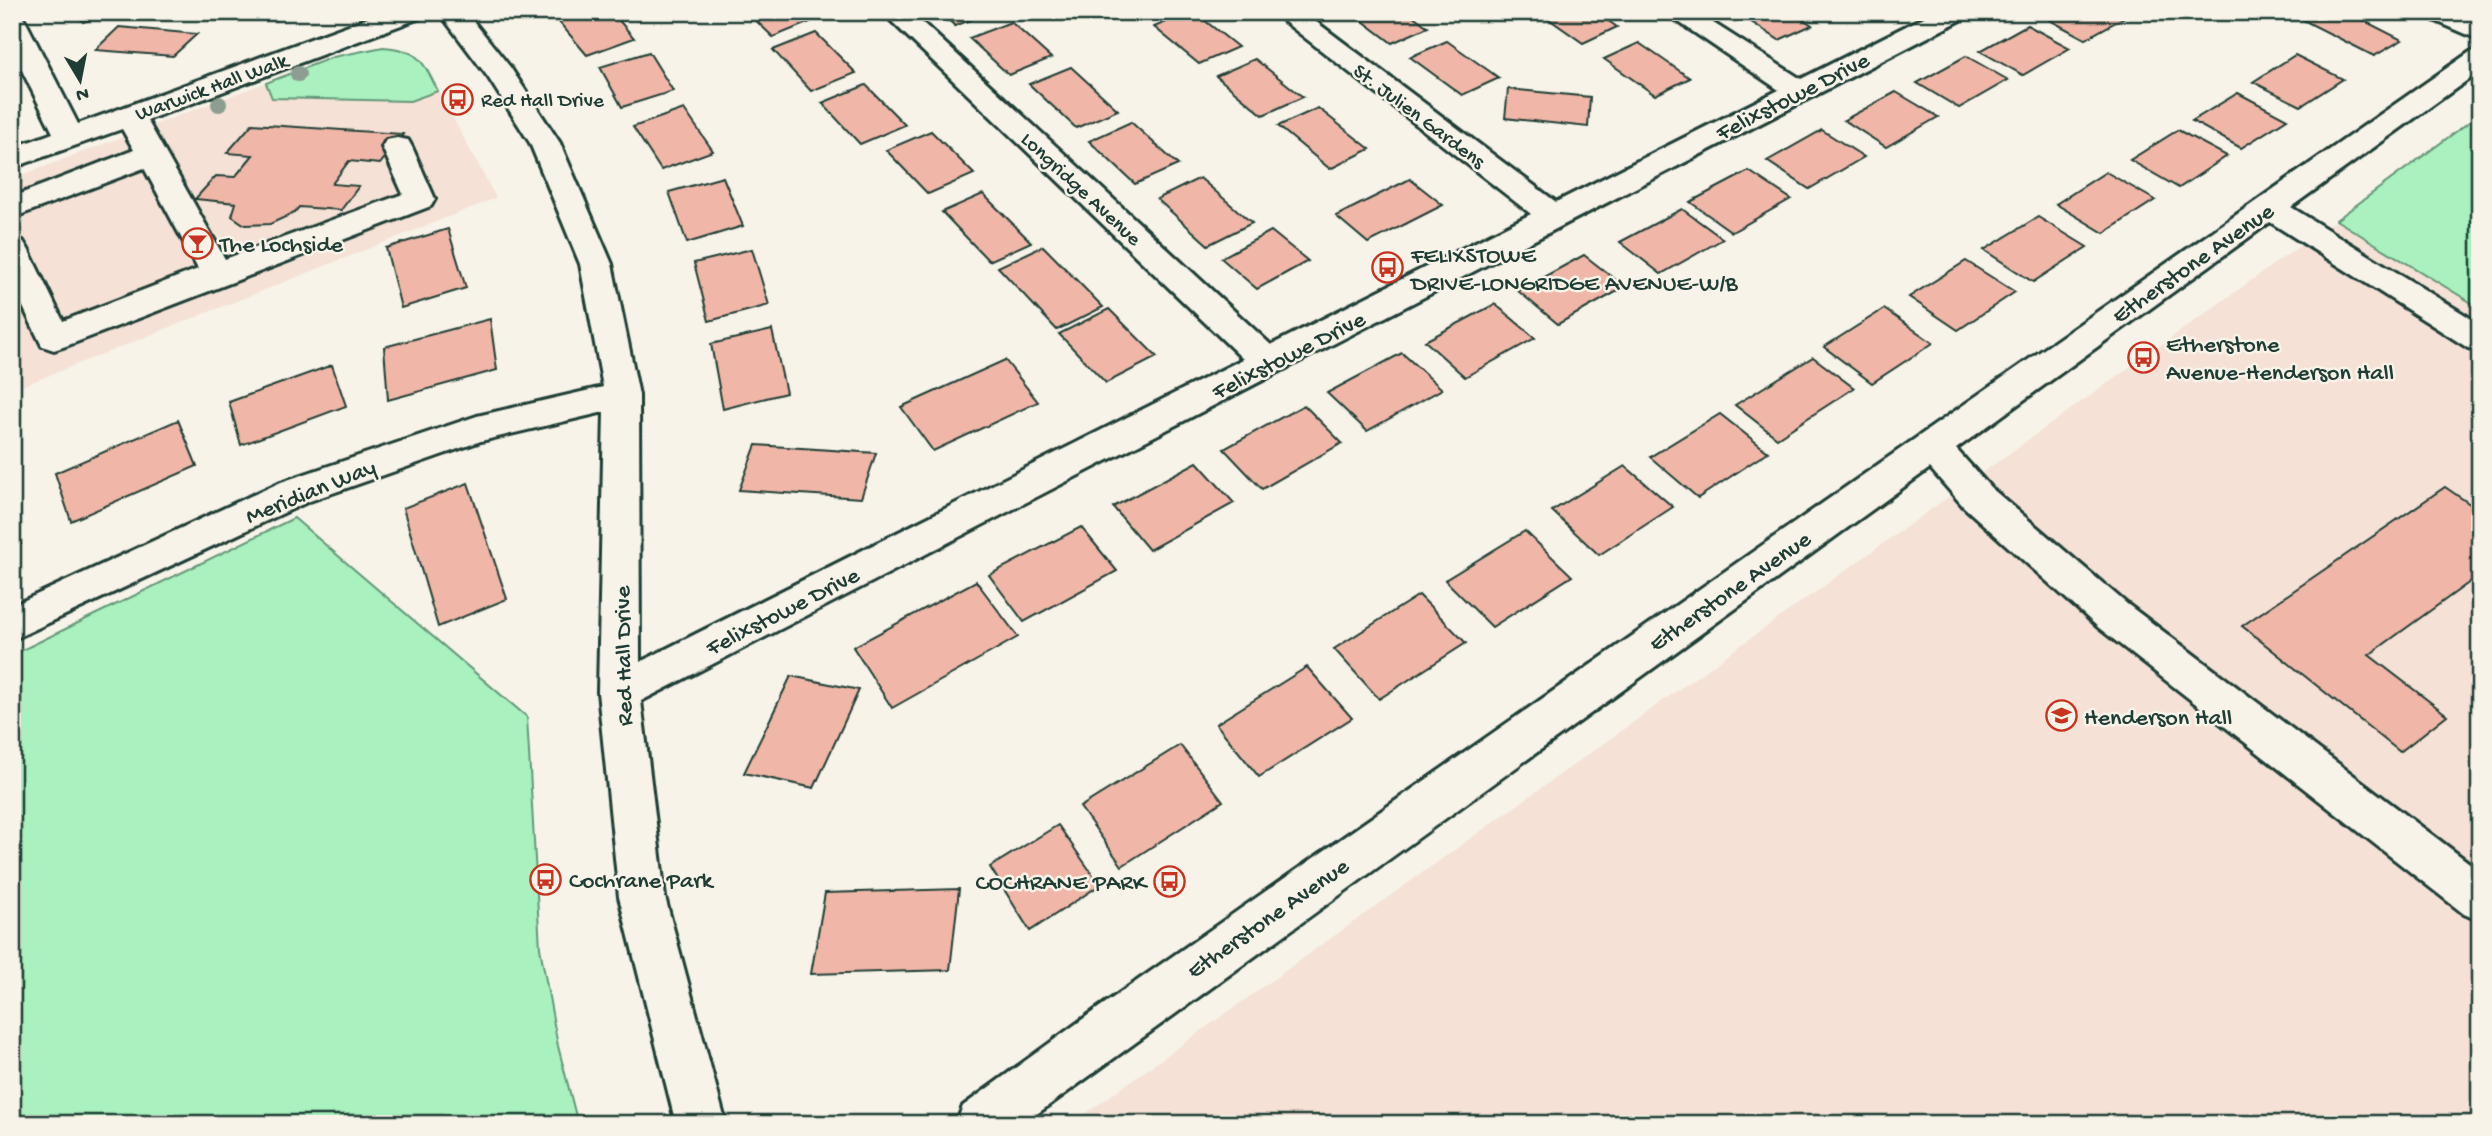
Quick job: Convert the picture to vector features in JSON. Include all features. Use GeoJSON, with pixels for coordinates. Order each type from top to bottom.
{"type":"FeatureCollection","features":[{"type":"Feature","properties":{"kind":"street","name":"Warwick Hall Walk"},"geometry":{"type":"LineString","coordinates":[[12,159],[410,12]]}},
{"type":"Feature","properties":{"kind":"street","name":"Red Hall Drive"},"geometry":{"type":"LineString","coordinates":[[452,12],[500,73],[545,143],[596,264],[622,395],[619,692],[642,897],[701,1124]]}},
{"type":"Feature","properties":{"kind":"street","name":"Longridge Avenue"},"geometry":{"type":"LineString","coordinates":[[895,12],[1269,363]]}},
{"type":"Feature","properties":{"kind":"street","name":"St. Julien Gardens"},"geometry":{"type":"LineString","coordinates":[[1285,12],[1555,217]]}},
{"type":"Feature","properties":{"kind":"street"},"geometry":{"type":"LineString","coordinates":[[1677,12],[1801,91]]}},
{"type":"Feature","properties":{"kind":"street","name":"Felixstowe Drive"},"geometry":{"type":"LineString","coordinates":[[619,692],[1955,12]]}},
{"type":"Feature","properties":{"kind":"street"},"geometry":{"type":"LineString","coordinates":[[2439,12],[2480,32]]}},
{"type":"Feature","properties":{"kind":"street"},"geometry":{"type":"LineString","coordinates":[[12,22],[70,138]]}},
{"type":"Feature","properties":{"kind":"street","name":"Etherstone Avenue"},"geometry":{"type":"LineString","coordinates":[[981,1124],[1133,1011],[2480,58]]}},
{"type":"Feature","properties":{"kind":"street"},"geometry":{"type":"LineString","coordinates":[[130,116],[217,274]]}},
{"type":"Feature","properties":{"kind":"street"},"geometry":{"type":"LineString","coordinates":[[12,250],[54,338],[420,199],[397,147]]}},
{"type":"Feature","properties":{"kind":"street"},"geometry":{"type":"LineString","coordinates":[[12,208],[152,154]]}},
{"type":"Feature","properties":{"kind":"street"},"geometry":{"type":"LineString","coordinates":[[2269,207],[2480,340]]}},
{"type":"Feature","properties":{"kind":"street","name":"Meridian Way"},"geometry":{"type":"LineString","coordinates":[[12,624],[294,492],[477,429],[622,395]]}},
{"type":"Feature","properties":{"kind":"street"},"geometry":{"type":"LineString","coordinates":[[1932,446],[1977,497],[2113,616],[2480,899]]}},
{"type":"Feature","properties":{"kind":"shaded area","name":"The Lochside"},"geometry":{"type":"Polygon","coordinates":[[[383,47],[407,49],[421,59],[496,198],[12,390],[12,179],[333,57],[383,47]]]}},
{"type":"Feature","properties":{"kind":"shaded area","name":"Henderson Hall"},"geometry":{"type":"Polygon","coordinates":[[[2336,220],[2480,308],[2480,1124],[1071,1124],[2336,220]]]}},
{"type":"Feature","properties":{"kind":"green space"},"geometry":{"type":"Polygon","coordinates":[[[383,47],[405,51],[418,58],[438,91],[410,101],[272,98],[266,83],[333,57],[383,47]]]}},
{"type":"Feature","properties":{"kind":"green space"},"geometry":{"type":"Polygon","coordinates":[[[2480,114],[2480,308],[2336,220],[2480,114]]]}},
{"type":"Feature","properties":{"kind":"green space"},"geometry":{"type":"Polygon","coordinates":[[[294,518],[527,717],[540,948],[558,1046],[578,1124],[12,1124],[12,655],[294,518]]]}},
{"type":"Feature","properties":{"kind":"building"},"geometry":{"type":"Polygon","coordinates":[[[77,12],[113,12],[83,22],[77,12]]]}},
{"type":"Feature","properties":{"kind":"building"},"geometry":{"type":"Polygon","coordinates":[[[239,12],[283,12],[277,20],[234,18],[239,12]]]}},
{"type":"Feature","properties":{"kind":"building"},"geometry":{"type":"Polygon","coordinates":[[[583,12],[612,12],[634,38],[587,55],[558,21],[583,12]]]}},
{"type":"Feature","properties":{"kind":"building"},"geometry":{"type":"Polygon","coordinates":[[[747,12],[807,12],[815,20],[773,37],[747,12]]]}},
{"type":"Feature","properties":{"kind":"building"},"geometry":{"type":"Polygon","coordinates":[[[940,12],[990,12],[955,26],[940,12]]]}},
{"type":"Feature","properties":{"kind":"building"},"geometry":{"type":"Polygon","coordinates":[[[1194,12],[1238,47],[1199,64],[1154,27],[1194,12]]]}},
{"type":"Feature","properties":{"kind":"building"},"geometry":{"type":"Polygon","coordinates":[[[1351,12],[1408,12],[1428,27],[1392,43],[1351,12]]]}},
{"type":"Feature","properties":{"kind":"building"},"geometry":{"type":"Polygon","coordinates":[[[1539,12],[1596,12],[1617,27],[1583,43],[1539,12]]]}},
{"type":"Feature","properties":{"kind":"building"},"geometry":{"type":"Polygon","coordinates":[[[1736,12],[1792,12],[1812,25],[1779,40],[1736,12]]]}},
{"type":"Feature","properties":{"kind":"building"},"geometry":{"type":"Polygon","coordinates":[[[2049,12],[2130,14],[2085,39],[2042,16],[2049,12]]]}},
{"type":"Feature","properties":{"kind":"building"},"geometry":{"type":"Polygon","coordinates":[[[2313,12],[2347,12],[2402,40],[2374,56],[2301,19],[2313,12]]]}},
{"type":"Feature","properties":{"kind":"building"},"geometry":{"type":"Polygon","coordinates":[[[1011,22],[1051,58],[1009,75],[969,38],[1011,22]]]}},
{"type":"Feature","properties":{"kind":"building"},"geometry":{"type":"Polygon","coordinates":[[[2027,25],[2070,48],[2023,75],[1980,51],[2027,25]]]}},
{"type":"Feature","properties":{"kind":"building"},"geometry":{"type":"Polygon","coordinates":[[[119,27],[197,34],[173,56],[95,50],[119,27]]]}},
{"type":"Feature","properties":{"kind":"building"},"geometry":{"type":"Polygon","coordinates":[[[816,33],[856,73],[811,91],[773,50],[816,33]]]}},
{"type":"Feature","properties":{"kind":"building"},"geometry":{"type":"Polygon","coordinates":[[[1447,41],[1499,78],[1462,95],[1410,57],[1447,41]]]}},
{"type":"Feature","properties":{"kind":"building"},"geometry":{"type":"Polygon","coordinates":[[[1639,43],[1690,78],[1655,95],[1604,59],[1639,43]]]}},
{"type":"Feature","properties":{"kind":"building"},"geometry":{"type":"Polygon","coordinates":[[[649,52],[673,91],[622,107],[600,67],[649,52]]]}},
{"type":"Feature","properties":{"kind":"building"},"geometry":{"type":"Polygon","coordinates":[[[2295,55],[2343,79],[2301,106],[2253,82],[2295,55]]]}},
{"type":"Feature","properties":{"kind":"building"},"geometry":{"type":"Polygon","coordinates":[[[1966,56],[2008,80],[1959,108],[1917,83],[1966,56]]]}},
{"type":"Feature","properties":{"kind":"building"},"geometry":{"type":"Polygon","coordinates":[[[1255,59],[1303,97],[1263,115],[1216,76],[1255,59]]]}},
{"type":"Feature","properties":{"kind":"building"},"geometry":{"type":"Polygon","coordinates":[[[1071,67],[1118,110],[1076,128],[1029,84],[1071,67]]]}},
{"type":"Feature","properties":{"kind":"building"},"geometry":{"type":"Polygon","coordinates":[[[866,85],[905,125],[860,144],[822,103],[866,85]]]}},
{"type":"Feature","properties":{"kind":"building"},"geometry":{"type":"Polygon","coordinates":[[[1508,89],[1590,97],[1588,127],[1505,118],[1508,89]]]}},
{"type":"Feature","properties":{"kind":"building"},"geometry":{"type":"Polygon","coordinates":[[[1896,92],[1938,117],[1886,147],[1844,120],[1896,92]]]}},
{"type":"Feature","properties":{"kind":"building"},"geometry":{"type":"Polygon","coordinates":[[[2238,93],[2287,119],[2241,148],[2192,121],[2238,93]]]}},
{"type":"Feature","properties":{"kind":"building"},"geometry":{"type":"Polygon","coordinates":[[[1318,108],[1370,149],[1330,169],[1278,126],[1318,108]]]}},
{"type":"Feature","properties":{"kind":"building"},"geometry":{"type":"Polygon","coordinates":[[[684,109],[713,151],[661,170],[633,127],[684,109]]]}},
{"type":"Feature","properties":{"kind":"building"},"geometry":{"type":"Polygon","coordinates":[[[1131,122],[1178,165],[1135,184],[1089,141],[1131,122]]]}},
{"type":"Feature","properties":{"kind":"building"},"geometry":{"type":"Polygon","coordinates":[[[252,124],[403,134],[380,164],[349,161],[332,184],[359,186],[341,210],[299,207],[294,213],[270,224],[245,225],[232,216],[236,203],[195,199],[216,176],[235,177],[253,155],[227,153],[252,124]]]}},
{"type":"Feature","properties":{"kind":"building"},"geometry":{"type":"Polygon","coordinates":[[[1822,130],[1864,157],[1809,189],[1767,161],[1822,130]]]}},
{"type":"Feature","properties":{"kind":"building"},"geometry":{"type":"Polygon","coordinates":[[[2178,130],[2227,156],[2179,188],[2130,160],[2178,130]]]}},
{"type":"Feature","properties":{"kind":"building"},"geometry":{"type":"Polygon","coordinates":[[[931,131],[974,174],[928,194],[886,150],[931,131]]]}},
{"type":"Feature","properties":{"kind":"building"},"geometry":{"type":"Polygon","coordinates":[[[1749,171],[1791,199],[1732,232],[1690,202],[1749,171]]]}},
{"type":"Feature","properties":{"kind":"building"},"geometry":{"type":"Polygon","coordinates":[[[2106,172],[2155,200],[2104,233],[2056,204],[2106,172]]]}},
{"type":"Feature","properties":{"kind":"building"},"geometry":{"type":"Polygon","coordinates":[[[723,177],[743,226],[687,243],[669,192],[723,177]]]}},
{"type":"Feature","properties":{"kind":"building"},"geometry":{"type":"Polygon","coordinates":[[[1200,178],[1252,223],[1208,245],[1157,199],[1200,178]]]}},
{"type":"Feature","properties":{"kind":"building"},"geometry":{"type":"Polygon","coordinates":[[[1410,179],[1443,205],[1368,243],[1336,216],[1410,179]]]}},
{"type":"Feature","properties":{"kind":"building"},"geometry":{"type":"Polygon","coordinates":[[[983,194],[1031,242],[989,261],[942,212],[983,194]]]}},
{"type":"Feature","properties":{"kind":"building"},"geometry":{"type":"Polygon","coordinates":[[[1682,209],[1723,239],[1661,274],[1620,242],[1682,209]]]}},
{"type":"Feature","properties":{"kind":"building"},"geometry":{"type":"Polygon","coordinates":[[[2038,217],[2087,247],[2033,282],[1984,250],[2038,217]]]}},
{"type":"Feature","properties":{"kind":"building"},"geometry":{"type":"Polygon","coordinates":[[[448,229],[466,288],[401,308],[386,248],[448,229]]]}},
{"type":"Feature","properties":{"kind":"building"},"geometry":{"type":"Polygon","coordinates":[[[1271,231],[1308,261],[1257,289],[1221,258],[1271,231]]]}},
{"type":"Feature","properties":{"kind":"building"},"geometry":{"type":"Polygon","coordinates":[[[1043,246],[1103,307],[1057,330],[998,267],[1043,246]]]}},
{"type":"Feature","properties":{"kind":"building"},"geometry":{"type":"Polygon","coordinates":[[[752,249],[769,305],[709,321],[694,263],[752,249]]]}},
{"type":"Feature","properties":{"kind":"building"},"geometry":{"type":"Polygon","coordinates":[[[1584,255],[1625,287],[1558,324],[1518,291],[1584,255]]]}},
{"type":"Feature","properties":{"kind":"building"},"geometry":{"type":"Polygon","coordinates":[[[1966,261],[2015,292],[1958,330],[1909,297],[1966,261]]]}},
{"type":"Feature","properties":{"kind":"building"},"geometry":{"type":"Polygon","coordinates":[[[1495,304],[1535,338],[1465,377],[1425,341],[1495,304]]]}},
{"type":"Feature","properties":{"kind":"building"},"geometry":{"type":"Polygon","coordinates":[[[1109,309],[1157,357],[1106,383],[1059,334],[1109,309]]]}},
{"type":"Feature","properties":{"kind":"building"},"geometry":{"type":"Polygon","coordinates":[[[1884,309],[1933,343],[1872,383],[1824,347],[1884,309]]]}},
{"type":"Feature","properties":{"kind":"building"},"geometry":{"type":"Polygon","coordinates":[[[490,319],[497,370],[388,400],[384,347],[490,319]]]}},
{"type":"Feature","properties":{"kind":"building"},"geometry":{"type":"Polygon","coordinates":[[[772,330],[786,393],[723,409],[711,344],[772,330]]]}},
{"type":"Feature","properties":{"kind":"building"},"geometry":{"type":"Polygon","coordinates":[[[1402,353],[1442,389],[1367,431],[1327,393],[1402,353]]]}},
{"type":"Feature","properties":{"kind":"building"},"geometry":{"type":"Polygon","coordinates":[[[1813,357],[1854,388],[1777,438],[1735,405],[1813,357]]]}},
{"type":"Feature","properties":{"kind":"building"},"geometry":{"type":"Polygon","coordinates":[[[1005,360],[1038,402],[933,451],[901,407],[1005,360]]]}},
{"type":"Feature","properties":{"kind":"building"},"geometry":{"type":"Polygon","coordinates":[[[332,365],[346,406],[241,445],[229,402],[332,365]]]}},
{"type":"Feature","properties":{"kind":"building"},"geometry":{"type":"Polygon","coordinates":[[[1304,405],[1342,443],[1262,489],[1224,449],[1304,405]]]}},
{"type":"Feature","properties":{"kind":"building"},"geometry":{"type":"Polygon","coordinates":[[[1720,414],[1768,452],[1698,498],[1650,457],[1720,414]]]}},
{"type":"Feature","properties":{"kind":"building"},"geometry":{"type":"Polygon","coordinates":[[[178,420],[197,466],[71,521],[55,473],[178,420]]]}},
{"type":"Feature","properties":{"kind":"building"},"geometry":{"type":"Polygon","coordinates":[[[756,445],[876,453],[861,498],[739,490],[756,445]]]}},
{"type":"Feature","properties":{"kind":"building"},"geometry":{"type":"Polygon","coordinates":[[[1197,462],[1234,503],[1149,550],[1113,507],[1197,462]]]}},
{"type":"Feature","properties":{"kind":"building"},"geometry":{"type":"Polygon","coordinates":[[[1625,466],[1673,507],[1599,555],[1552,511],[1625,466]]]}},
{"type":"Feature","properties":{"kind":"building"},"geometry":{"type":"Polygon","coordinates":[[[468,483],[507,599],[438,627],[403,508],[468,483]]]}},
{"type":"Feature","properties":{"kind":"building"},"geometry":{"type":"Polygon","coordinates":[[[2445,487],[2480,511],[2480,584],[2474,579],[2369,655],[2447,715],[2400,752],[2242,626],[2445,487]]]}},
{"type":"Feature","properties":{"kind":"building"},"geometry":{"type":"Polygon","coordinates":[[[12,518],[21,544],[12,548],[12,518]]]}},
{"type":"Feature","properties":{"kind":"building"},"geometry":{"type":"Polygon","coordinates":[[[1081,527],[1117,571],[1024,622],[989,575],[1081,527]]]}},
{"type":"Feature","properties":{"kind":"building"},"geometry":{"type":"Polygon","coordinates":[[[1525,531],[1572,576],[1492,627],[1445,580],[1525,531]]]}},
{"type":"Feature","properties":{"kind":"building"},"geometry":{"type":"Polygon","coordinates":[[[976,581],[1018,637],[892,708],[853,647],[976,581]]]}},
{"type":"Feature","properties":{"kind":"building"},"geometry":{"type":"Polygon","coordinates":[[[1419,595],[1466,643],[1379,699],[1334,649],[1419,595]]]}},
{"type":"Feature","properties":{"kind":"building"},"geometry":{"type":"Polygon","coordinates":[[[1307,667],[1352,718],[1259,777],[1216,724],[1307,667]]]}},
{"type":"Feature","properties":{"kind":"building"},"geometry":{"type":"Polygon","coordinates":[[[791,676],[859,690],[814,788],[744,773],[791,676]]]}},
{"type":"Feature","properties":{"kind":"building"},"geometry":{"type":"Polygon","coordinates":[[[1180,745],[1223,801],[1122,866],[1080,807],[1180,745]]]}},
{"type":"Feature","properties":{"kind":"building"},"geometry":{"type":"Polygon","coordinates":[[[1058,825],[1100,885],[1030,931],[990,867],[1058,825]]]}},
{"type":"Feature","properties":{"kind":"building"},"geometry":{"type":"Polygon","coordinates":[[[959,889],[950,970],[811,974],[825,893],[959,889]]]}},
{"type":"Feature","properties":{"kind":"place","name":"Red Hall Drive"},"geometry":{"type":"Point","coordinates":[458,99]}},
{"type":"Feature","properties":{"kind":"place","name":"The Lochside"},"geometry":{"type":"Point","coordinates":[197,243]}},
{"type":"Feature","properties":{"kind":"place","name":"FELIXSTOWE DRIVE-LONGRIDGE AVENUE-W/B"},"geometry":{"type":"Point","coordinates":[1388,268]}},
{"type":"Feature","properties":{"kind":"place","name":"Etherstone Avenue-Henderson Hall"},"geometry":{"type":"Point","coordinates":[2143,357]}},
{"type":"Feature","properties":{"kind":"place","name":"Henderson Hall"},"geometry":{"type":"Point","coordinates":[2061,716]}},
{"type":"Feature","properties":{"kind":"place","name":"Cochrane Park"},"geometry":{"type":"Point","coordinates":[546,879]}},
{"type":"Feature","properties":{"kind":"place","name":"COCHRANE PARK"},"geometry":{"type":"Point","coordinates":[1169,881]}}]}
